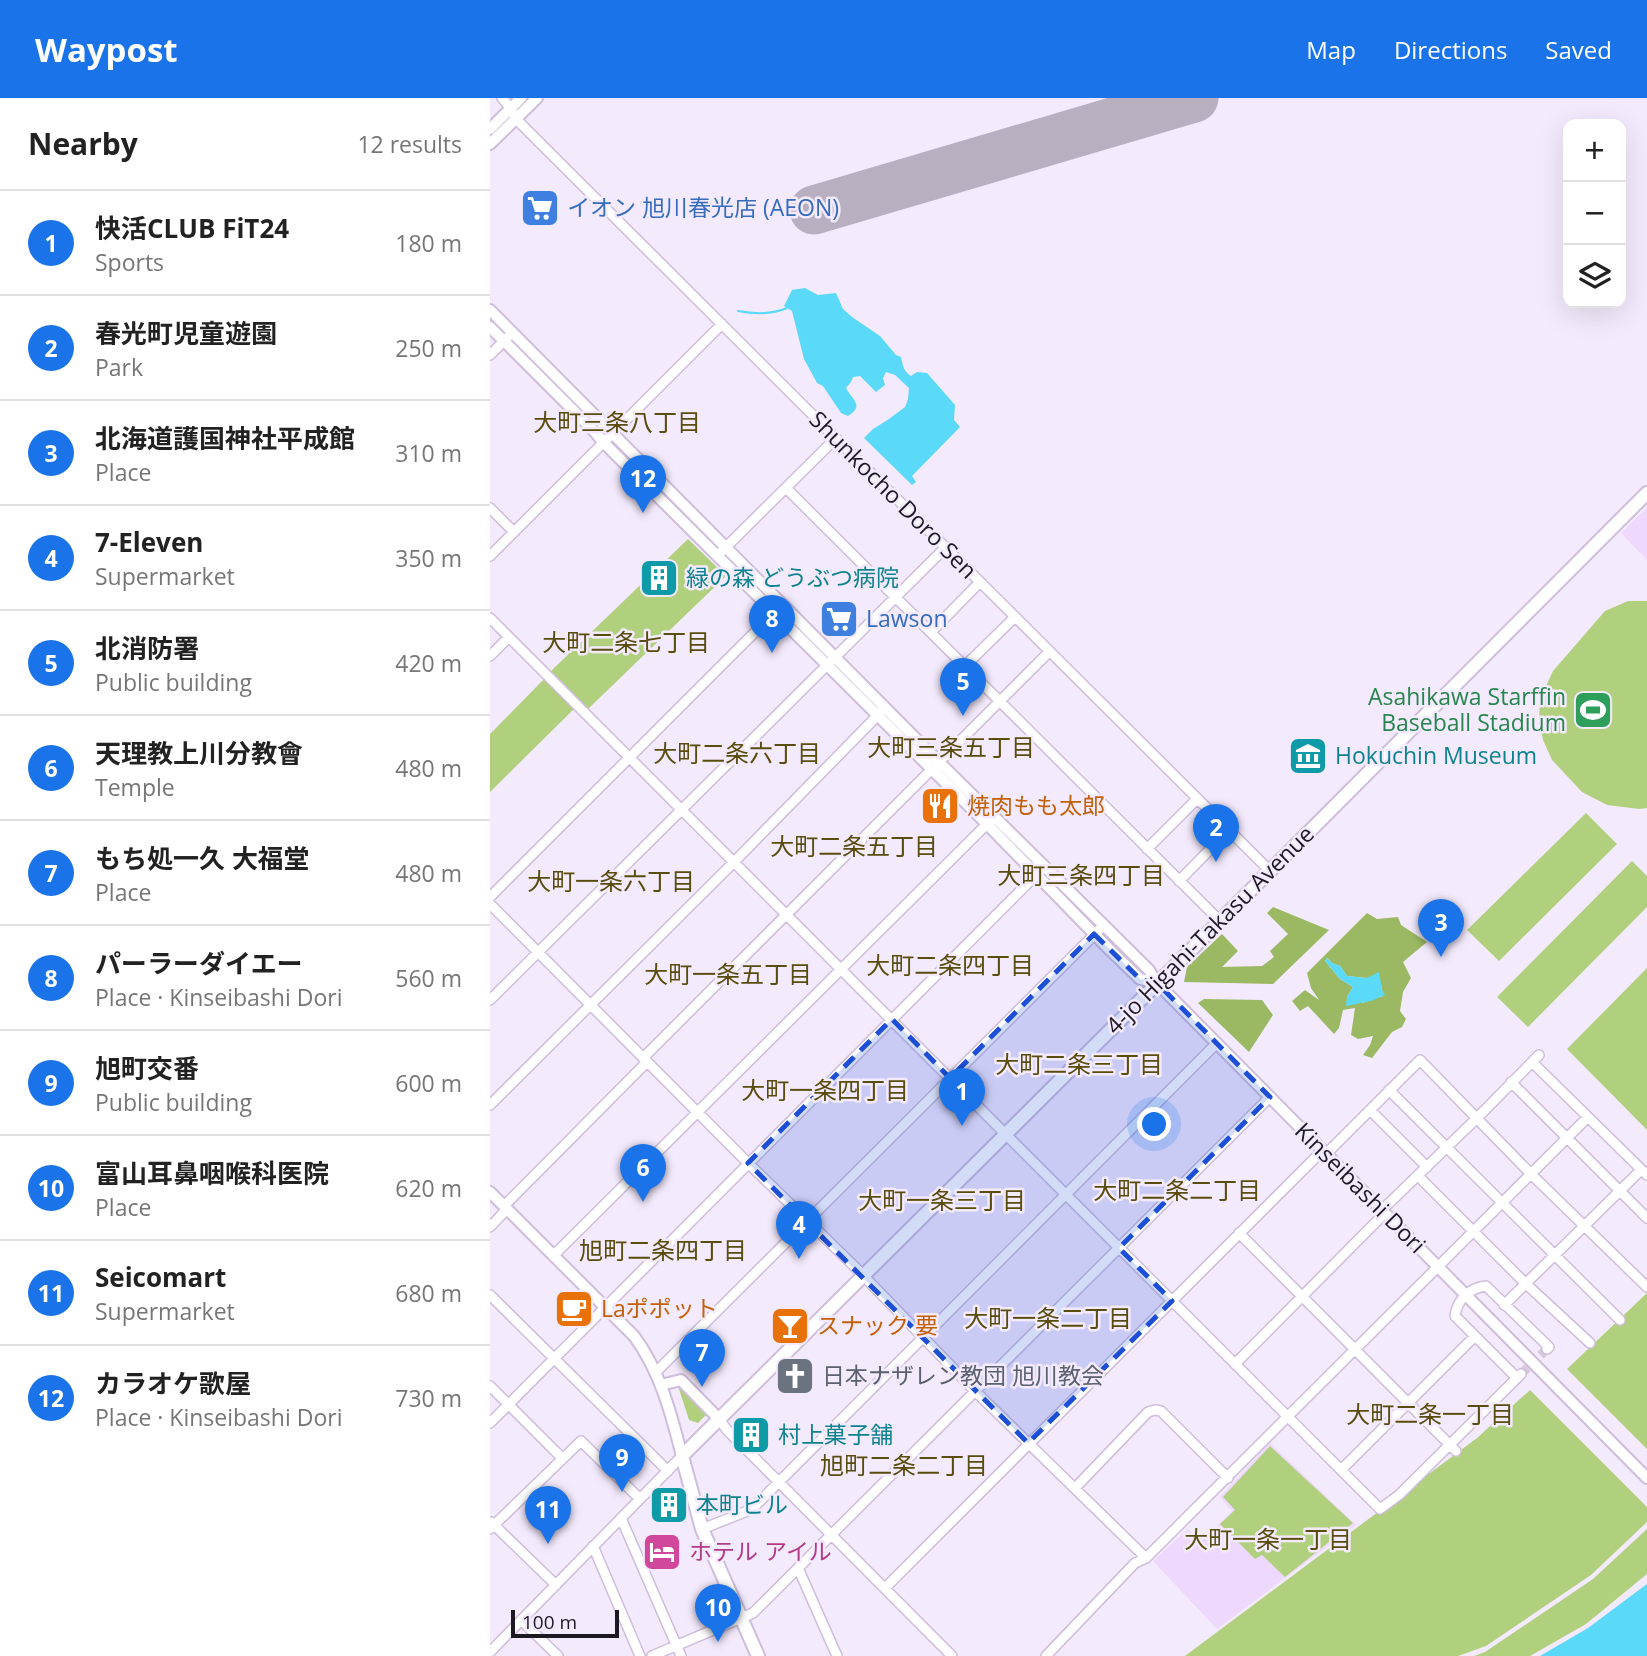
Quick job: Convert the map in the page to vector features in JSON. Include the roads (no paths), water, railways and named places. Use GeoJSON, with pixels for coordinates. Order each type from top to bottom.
{"type":"FeatureCollection","features":[{"type":"Feature","properties":{"kind":"highway","name":"4-jo Higahi-Takasu Avenue"},"geometry":{"type":"LineString","coordinates":[[682,1456],[1647,494]]}},
{"type":"Feature","properties":{"kind":"highway"},"geometry":{"type":"LineString","coordinates":[[682,1456],[702,1529],[758,1656]]}},
{"type":"Feature","properties":{"kind":"main road"},"geometry":{"type":"LineString","coordinates":[[490,129],[521,98]]}},
{"type":"Feature","properties":{"kind":"main road"},"geometry":{"type":"LineString","coordinates":[[490,144],[537,98]]}},
{"type":"Feature","properties":{"kind":"main road","name":"Kinseibashi Dori"},"geometry":{"type":"LineString","coordinates":[[490,310],[508,337]]}},
{"type":"Feature","properties":{"kind":"main road","name":"Kinseibashi Dori"},"geometry":{"type":"LineString","coordinates":[[490,327],[508,337],[603,423],[608,439],[991,820],[1041,871],[1094,934],[1140,979],[1157,983]]}},
{"type":"Feature","properties":{"kind":"main road","name":"Kinseibashi Dori"},"geometry":{"type":"LineString","coordinates":[[1041,871],[1104,925],[1149,970],[1157,983],[1647,1478]]}},
{"type":"Feature","properties":{"kind":"main road"},"geometry":{"type":"LineString","coordinates":[[490,1192],[634,1336],[647,1353],[661,1385],[682,1456]]}},
{"type":"Feature","properties":{"kind":"main road"},"geometry":{"type":"LineString","coordinates":[[661,1385],[681,1380],[719,1419]]}},
{"type":"Feature","properties":{"kind":"street"},"geometry":{"type":"LineString","coordinates":[[502,98],[511,107],[516,119]]}},
{"type":"Feature","properties":{"kind":"street","name":"Shunkocho Doro Sen"},"geometry":{"type":"LineString","coordinates":[[516,119],[1270,871]]}},
{"type":"Feature","properties":{"kind":"street"},"geometry":{"type":"LineString","coordinates":[[490,556],[722,324]]}},
{"type":"Feature","properties":{"kind":"street"},"geometry":{"type":"LineString","coordinates":[[490,355],[508,337]]}},
{"type":"Feature","properties":{"kind":"street"},"geometry":{"type":"LineString","coordinates":[[722,552],[836,438]]}},
{"type":"Feature","properties":{"kind":"street"},"geometry":{"type":"LineString","coordinates":[[786,488],[1220,921]]}},
{"type":"Feature","properties":{"kind":"street"},"geometry":{"type":"LineString","coordinates":[[490,508],[514,532]]}},
{"type":"Feature","properties":{"kind":"street"},"geometry":{"type":"LineString","coordinates":[[490,1000],[946,547]]}},
{"type":"Feature","properties":{"kind":"street"},"geometry":{"type":"LineString","coordinates":[[931,632],[980,582]]}},
{"type":"Feature","properties":{"kind":"street"},"geometry":{"type":"LineString","coordinates":[[490,897],[779,608]]}},
{"type":"Feature","properties":{"kind":"street"},"geometry":{"type":"LineString","coordinates":[[965,666],[1015,617]]}},
{"type":"Feature","properties":{"kind":"street"},"geometry":{"type":"LineString","coordinates":[[490,618],[1380,1509],[1453,1447],[1519,1376],[1455,1315],[1456,1307],[1465,1294],[1480,1286],[1486,1286],[1549,1347],[1547,1349]]}},
{"type":"Feature","properties":{"kind":"street"},"geometry":{"type":"LineString","coordinates":[[490,656],[509,637]]}},
{"type":"Feature","properties":{"kind":"street"},"geometry":{"type":"LineString","coordinates":[[490,1227],[645,1060],[1049,652]]}},
{"type":"Feature","properties":{"kind":"street"},"geometry":{"type":"LineString","coordinates":[[490,1105],[881,712]]}},
{"type":"Feature","properties":{"kind":"street"},"geometry":{"type":"LineString","coordinates":[[1147,849],[1198,799]]}},
{"type":"Feature","properties":{"kind":"street"},"geometry":{"type":"LineString","coordinates":[[554,1255],[991,820]]}},
{"type":"Feature","properties":{"kind":"street"},"geometry":{"type":"LineString","coordinates":[[1179,881],[1229,830]]}},
{"type":"Feature","properties":{"kind":"street"},"geometry":{"type":"LineString","coordinates":[[490,1423],[1041,871]]}},
{"type":"Feature","properties":{"kind":"street"},"geometry":{"type":"LineString","coordinates":[[490,904],[975,1391],[1146,1558]]}},
{"type":"Feature","properties":{"kind":"street"},"geometry":{"type":"LineString","coordinates":[[656,1371],[1104,925]]}},
{"type":"Feature","properties":{"kind":"street"},"geometry":{"type":"LineString","coordinates":[[702,1529],[752,1509],[1217,1043]]}},
{"type":"Feature","properties":{"kind":"street"},"geometry":{"type":"LineString","coordinates":[[1235,1364],[1536,1058],[1588,1117],[1644,1173],[1620,1191],[1504,1305]]}},
{"type":"Feature","properties":{"kind":"street"},"geometry":{"type":"LineString","coordinates":[[885,1588],[1239,1233],[1420,1060],[1531,1174],[1647,1287]]}},
{"type":"Feature","properties":{"kind":"street"},"geometry":{"type":"LineString","coordinates":[[1511,1082],[1647,1218]]}},
{"type":"Feature","properties":{"kind":"street"},"geometry":{"type":"LineString","coordinates":[[1389,1090],[1620,1320]]}},
{"type":"Feature","properties":{"kind":"street"},"geometry":{"type":"LineString","coordinates":[[652,1656],[752,1613],[1270,1097]]}},
{"type":"Feature","properties":{"kind":"street"},"geometry":{"type":"LineString","coordinates":[[1370,1110],[1427,1167]]}},
{"type":"Feature","properties":{"kind":"street"},"geometry":{"type":"LineString","coordinates":[[1046,1656],[1135,1563],[1146,1558],[1228,1478],[1588,1117]]}},
{"type":"Feature","properties":{"kind":"street"},"geometry":{"type":"LineString","coordinates":[[1418,1176],[1526,1284],[1590,1343]]}},
{"type":"Feature","properties":{"kind":"street"},"geometry":{"type":"LineString","coordinates":[[1239,1233],[1453,1447]]}},
{"type":"Feature","properties":{"kind":"street"},"geometry":{"type":"LineString","coordinates":[[490,1295],[668,1471]]}},
{"type":"Feature","properties":{"kind":"street"},"geometry":{"type":"LineString","coordinates":[[1341,1470],[1475,1336]]}},
{"type":"Feature","properties":{"kind":"street"},"geometry":{"type":"LineString","coordinates":[[490,1386],[562,1458]]}},
{"type":"Feature","properties":{"kind":"street"},"geometry":{"type":"LineString","coordinates":[[1075,1488],[1148,1412],[1155,1410],[1161,1411],[1228,1478]]}},
{"type":"Feature","properties":{"kind":"street"},"geometry":{"type":"LineString","coordinates":[[719,1419],[948,1655]]}},
{"type":"Feature","properties":{"kind":"street"},"geometry":{"type":"LineString","coordinates":[[556,1585],[491,1525],[581,1441],[640,1499]]}},
{"type":"Feature","properties":{"kind":"street"},"geometry":{"type":"LineString","coordinates":[[492,1646],[556,1585],[682,1456]]}},
{"type":"Feature","properties":{"kind":"street"},"geometry":{"type":"LineString","coordinates":[[621,1518],[681,1656]]}},
{"type":"Feature","properties":{"kind":"street"},"geometry":{"type":"LineString","coordinates":[[593,1546],[640,1656]]}},
{"type":"Feature","properties":{"kind":"street"},"geometry":{"type":"LineString","coordinates":[[799,1568],[837,1656]]}},
{"type":"Feature","properties":{"kind":"street"},"geometry":{"type":"LineString","coordinates":[[521,1620],[558,1656]]}},
{"type":"Feature","properties":{"kind":"water"},"geometry":{"type":"Polygon","coordinates":[[[805,288],[818,295],[836,293],[843,309],[880,336],[896,355],[901,357],[908,374],[911,376],[917,372],[927,373],[955,405],[954,420],[960,427],[912,476],[916,482],[912,485],[864,438],[905,407],[909,388],[895,375],[886,372],[883,378],[885,385],[876,392],[860,376],[853,377],[846,388],[856,402],[856,409],[848,416],[841,413],[823,386],[817,383],[804,359],[792,311],[784,306],[792,290],[805,288]]]}},
{"type":"Feature","properties":{"kind":"water"},"geometry":{"type":"Polygon","coordinates":[[[1327,958],[1340,966],[1347,976],[1367,978],[1379,972],[1385,995],[1346,1006],[1347,997],[1353,987],[1340,979],[1325,961],[1327,958]]]}},
{"type":"Feature","properties":{"kind":"water"},"geometry":{"type":"Polygon","coordinates":[[[1647,1584],[1647,1656],[1540,1656],[1588,1628],[1647,1584]]]}},
{"type":"Feature","properties":{"kind":"waterway"},"geometry":{"type":"LineString","coordinates":[[738,311],[762,313],[787,308]]}},
{"type":"Feature","properties":{"kind":"tunnel"},"geometry":{"type":"LineString","coordinates":[[1521,1374],[1547,1349]]}},
{"type":"Feature","properties":{"kind":"place","name":"イオン 旭川春光店 (AEON)"},"geometry":{"type":"Point","coordinates":[540,208]}},
{"type":"Feature","properties":{"kind":"place","name":"カラオケ歌屋"},"geometry":{"type":"Point","coordinates":[643,513]}},
{"type":"Feature","properties":{"kind":"place","name":"緑の森 どうぶつ病院"},"geometry":{"type":"Point","coordinates":[659,578]}},
{"type":"Feature","properties":{"kind":"place","name":"Lawson"},"geometry":{"type":"Point","coordinates":[839,619]}},
{"type":"Feature","properties":{"kind":"place","name":"パーラーダイエー"},"geometry":{"type":"Point","coordinates":[772,653]}},
{"type":"Feature","properties":{"kind":"place","name":"Asahikawa Starffin Baseball Stadium"},"geometry":{"type":"Point","coordinates":[1593,710]}},
{"type":"Feature","properties":{"kind":"place","name":"北消防署"},"geometry":{"type":"Point","coordinates":[963,716]}},
{"type":"Feature","properties":{"kind":"place","name":"Hokuchin Museum"},"geometry":{"type":"Point","coordinates":[1308,756]}},
{"type":"Feature","properties":{"kind":"place","name":"焼肉もも太郎"},"geometry":{"type":"Point","coordinates":[940,806]}},
{"type":"Feature","properties":{"kind":"place","name":"春光町児童遊園"},"geometry":{"type":"Point","coordinates":[1216,862]}},
{"type":"Feature","properties":{"kind":"place","name":"北海道護国神社平成館"},"geometry":{"type":"Point","coordinates":[1441,957]}},
{"type":"Feature","properties":{"kind":"place","name":"快活CLUB FiT24"},"geometry":{"type":"Point","coordinates":[962,1126]}},
{"type":"Feature","properties":{"kind":"place","name":"天理教上川分教會"},"geometry":{"type":"Point","coordinates":[643,1202]}},
{"type":"Feature","properties":{"kind":"place","name":"7-Eleven"},"geometry":{"type":"Point","coordinates":[799,1259]}},
{"type":"Feature","properties":{"kind":"place","name":"Laポポット"},"geometry":{"type":"Point","coordinates":[574,1309]}},
{"type":"Feature","properties":{"kind":"place","name":"スナック 要"},"geometry":{"type":"Point","coordinates":[790,1326]}},
{"type":"Feature","properties":{"kind":"place","name":"日本ナザレン教団 旭川教会"},"geometry":{"type":"Point","coordinates":[795,1376]}},
{"type":"Feature","properties":{"kind":"place","name":"もち処一久 大福堂"},"geometry":{"type":"Point","coordinates":[702,1387]}},
{"type":"Feature","properties":{"kind":"place","name":"村上菓子舗"},"geometry":{"type":"Point","coordinates":[751,1435]}},
{"type":"Feature","properties":{"kind":"place","name":"旭町交番"},"geometry":{"type":"Point","coordinates":[622,1492]}},
{"type":"Feature","properties":{"kind":"place","name":"本町ビル"},"geometry":{"type":"Point","coordinates":[669,1505]}},
{"type":"Feature","properties":{"kind":"place","name":"Seicomart"},"geometry":{"type":"Point","coordinates":[548,1544]}},
{"type":"Feature","properties":{"kind":"place","name":"ホテル アイル"},"geometry":{"type":"Point","coordinates":[662,1552]}},
{"type":"Feature","properties":{"kind":"place","name":"富山耳鼻咽喉科医院"},"geometry":{"type":"Point","coordinates":[718,1642]}},
{"type":"Feature","properties":{"kind":"district","name":"大町三条八丁目"},"geometry":{"type":"Point","coordinates":[617,423]}},
{"type":"Feature","properties":{"kind":"district","name":"大町二条七丁目"},"geometry":{"type":"Point","coordinates":[626,643]}},
{"type":"Feature","properties":{"kind":"district","name":"大町三条五丁目"},"geometry":{"type":"Point","coordinates":[951,748]}},
{"type":"Feature","properties":{"kind":"district","name":"大町二条六丁目"},"geometry":{"type":"Point","coordinates":[737,754]}},
{"type":"Feature","properties":{"kind":"district","name":"大町二条五丁目"},"geometry":{"type":"Point","coordinates":[854,847]}},
{"type":"Feature","properties":{"kind":"district","name":"大町三条四丁目"},"geometry":{"type":"Point","coordinates":[1081,876]}},
{"type":"Feature","properties":{"kind":"district","name":"大町一条六丁目"},"geometry":{"type":"Point","coordinates":[611,882]}},
{"type":"Feature","properties":{"kind":"district","name":"大町二条四丁目"},"geometry":{"type":"Point","coordinates":[950,966]}},
{"type":"Feature","properties":{"kind":"district","name":"大町一条五丁目"},"geometry":{"type":"Point","coordinates":[728,975]}},
{"type":"Feature","properties":{"kind":"district","name":"大町二条三丁目"},"geometry":{"type":"Point","coordinates":[1079,1065]}},
{"type":"Feature","properties":{"kind":"district","name":"大町一条四丁目"},"geometry":{"type":"Point","coordinates":[825,1091]}},
{"type":"Feature","properties":{"kind":"district","name":"大町二条二丁目"},"geometry":{"type":"Point","coordinates":[1177,1191]}},
{"type":"Feature","properties":{"kind":"district","name":"大町一条三丁目"},"geometry":{"type":"Point","coordinates":[942,1201]}},
{"type":"Feature","properties":{"kind":"district","name":"旭町二条四丁目"},"geometry":{"type":"Point","coordinates":[663,1251]}},
{"type":"Feature","properties":{"kind":"district","name":"大町一条二丁目"},"geometry":{"type":"Point","coordinates":[1048,1319]}},
{"type":"Feature","properties":{"kind":"district","name":"大町二条一丁目"},"geometry":{"type":"Point","coordinates":[1430,1415]}},
{"type":"Feature","properties":{"kind":"district","name":"旭町二条二丁目"},"geometry":{"type":"Point","coordinates":[904,1466]}},
{"type":"Feature","properties":{"kind":"district","name":"大町一条一丁目"},"geometry":{"type":"Point","coordinates":[1268,1540]}}]}
